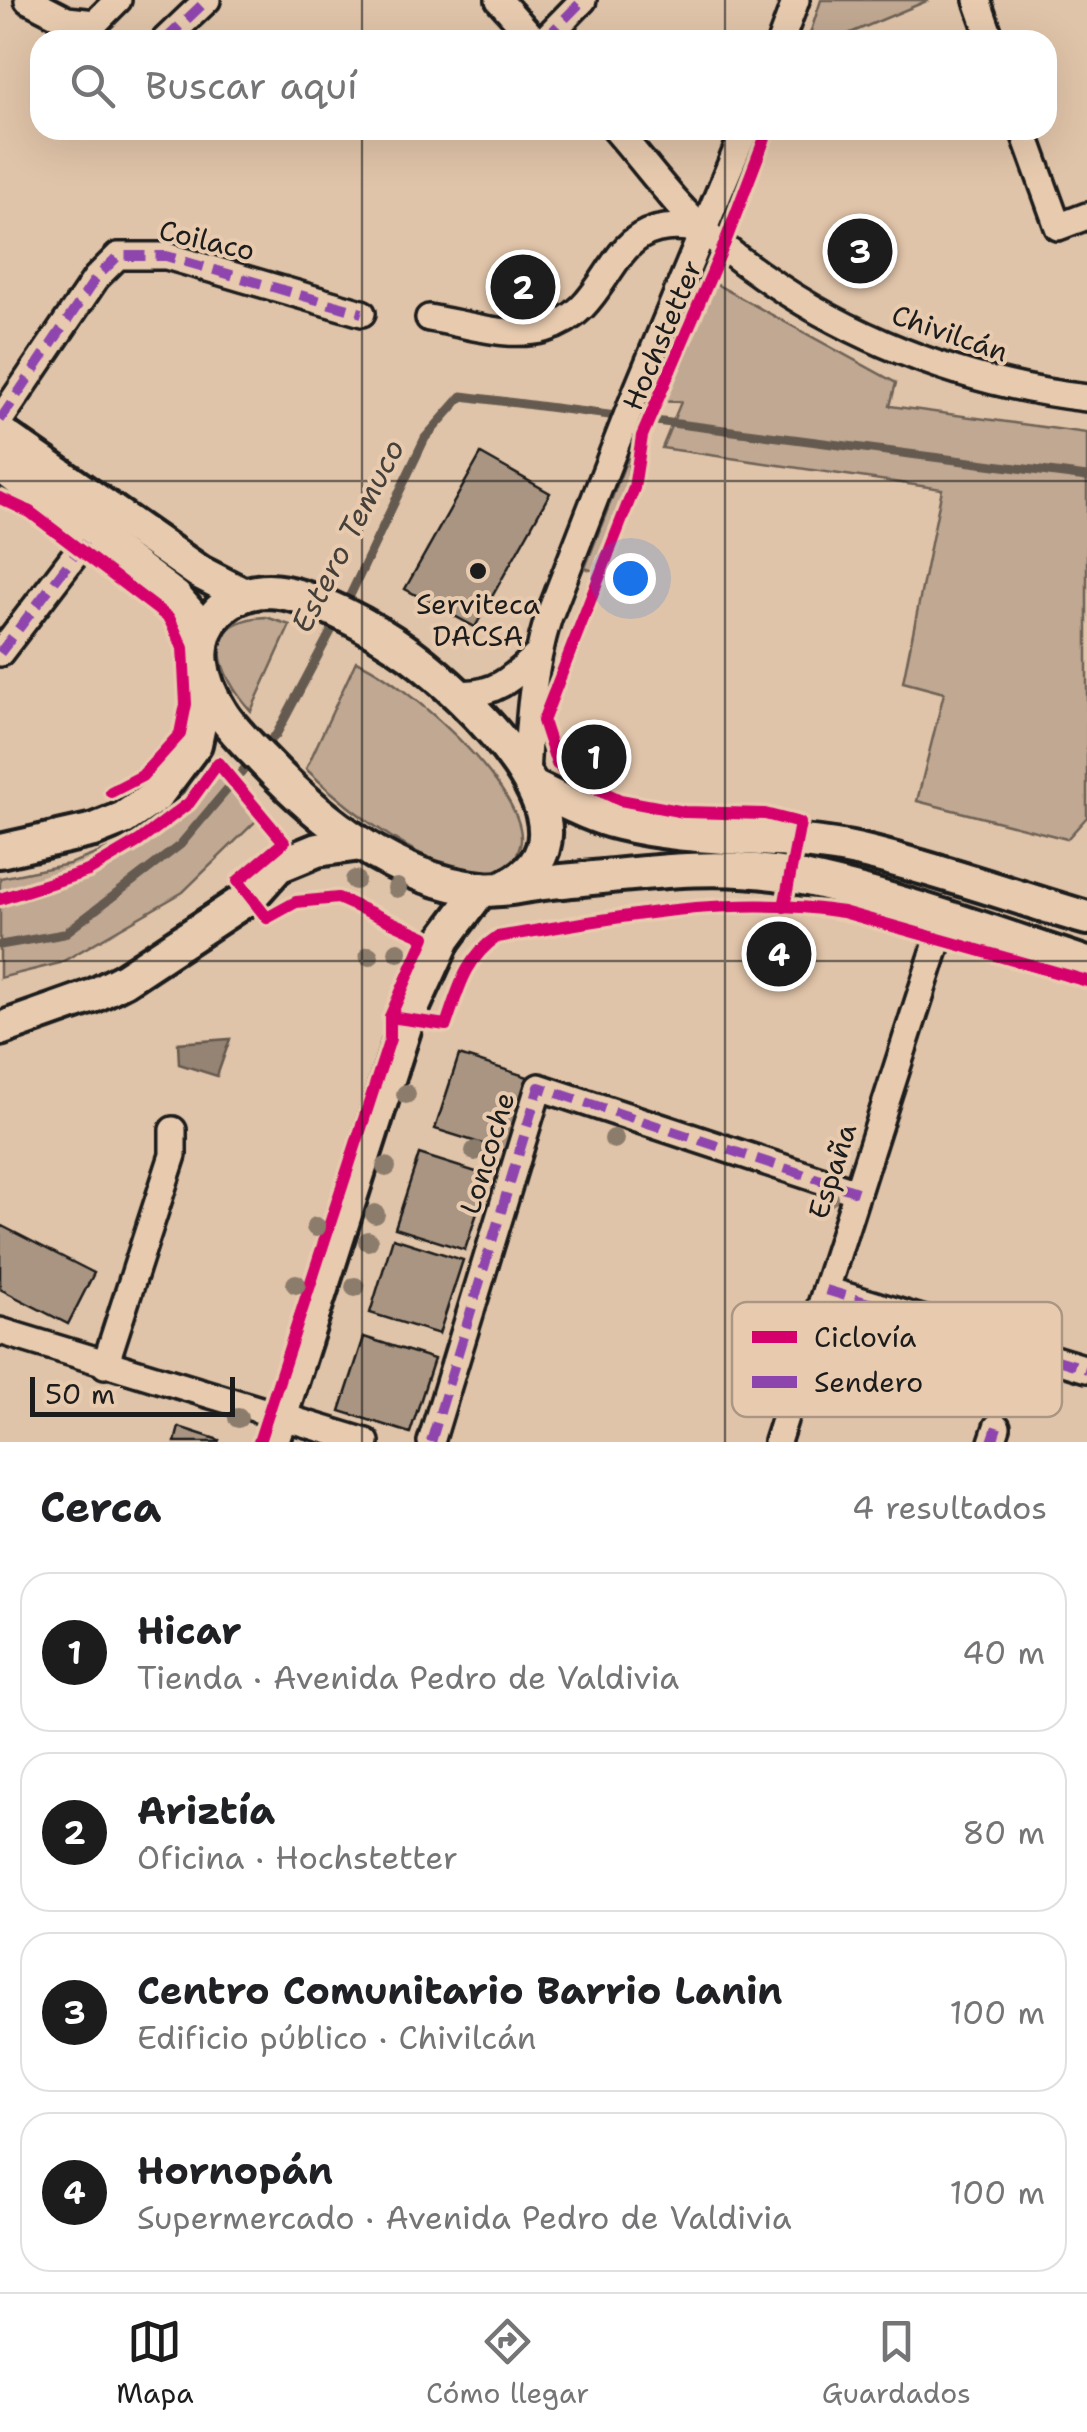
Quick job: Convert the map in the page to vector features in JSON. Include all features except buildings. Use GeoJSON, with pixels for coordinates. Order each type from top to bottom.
{"type":"FeatureCollection","features":[{"type":"Feature","properties":{"kind":"main road"},"geometry":{"type":"LineString","coordinates":[[0,433],[199,572],[244,595]]}},
{"type":"Feature","properties":{"kind":"main road"},"geometry":{"type":"LineString","coordinates":[[0,465],[175,597],[204,638]]}},
{"type":"Feature","properties":{"kind":"main road"},"geometry":{"type":"LineString","coordinates":[[277,1429],[407,1020],[444,939],[494,888],[527,873],[542,848],[545,816],[531,782],[456,693],[410,654],[358,623],[310,602],[273,591],[244,595],[219,611],[204,638],[200,660],[215,704],[239,736],[322,816],[360,844],[419,872],[494,888],[682,868],[756,871],[859,891],[1087,964]]}},
{"type":"Feature","properties":{"kind":"main road"},"geometry":{"type":"LineString","coordinates":[[0,850],[94,830],[124,818],[156,796],[195,744],[206,686]]}},
{"type":"Feature","properties":{"kind":"main road"},"geometry":{"type":"LineString","coordinates":[[531,782],[583,812],[620,824],[684,835],[786,840],[860,851],[1087,918]]}},
{"type":"Feature","properties":{"kind":"main road"},"geometry":{"type":"LineString","coordinates":[[0,1029],[93,996],[124,980],[251,896],[278,866],[317,850],[360,844]]}},
{"type":"Feature","properties":{"kind":"street"},"geometry":{"type":"LineString","coordinates":[[28,0],[67,20],[95,22],[118,0]]}},
{"type":"Feature","properties":{"kind":"street"},"geometry":{"type":"LineString","coordinates":[[176,30],[207,0]]}},
{"type":"Feature","properties":{"kind":"street"},"geometry":{"type":"LineString","coordinates":[[498,0],[526,30]]}},
{"type":"Feature","properties":{"kind":"street"},"geometry":{"type":"LineString","coordinates":[[554,30],[584,0]]}},
{"type":"Feature","properties":{"kind":"street"},"geometry":{"type":"LineString","coordinates":[[784,30],[796,0]]}},
{"type":"Feature","properties":{"kind":"street"},"geometry":{"type":"LineString","coordinates":[[976,0],[987,30]]}},
{"type":"Feature","properties":{"kind":"street","name":"Chivilcán"},"geometry":{"type":"LineString","coordinates":[[625,140],[705,231],[774,284],[865,336],[964,374],[1087,398]]}},
{"type":"Feature","properties":{"kind":"street","name":"Hochstetter"},"geometry":{"type":"LineString","coordinates":[[531,782],[530,696],[538,654],[637,390],[741,140]]}},
{"type":"Feature","properties":{"kind":"street"},"geometry":{"type":"LineString","coordinates":[[1027,140],[1058,227],[1087,216]]}},
{"type":"Feature","properties":{"kind":"street"},"geometry":{"type":"LineString","coordinates":[[429,318],[511,332],[546,329],[585,306],[617,256],[638,238],[676,227],[705,231]]}},
{"type":"Feature","properties":{"kind":"street","name":"Coilaco"},"geometry":{"type":"LineString","coordinates":[[0,420],[96,278],[118,256],[166,256],[362,313]]}},
{"type":"Feature","properties":{"kind":"street"},"geometry":{"type":"LineString","coordinates":[[0,654],[91,534]]}},
{"type":"Feature","properties":{"kind":"street","name":"Hochstetter"},"geometry":{"type":"LineString","coordinates":[[456,693],[493,690],[538,654]]}},
{"type":"Feature","properties":{"kind":"street","name":"España"},"geometry":{"type":"LineString","coordinates":[[822,1302],[945,918]]}},
{"type":"Feature","properties":{"kind":"street","name":"Loncoche"},"geometry":{"type":"LineString","coordinates":[[430,1442],[539,1088],[857,1192]]}},
{"type":"Feature","properties":{"kind":"street"},"geometry":{"type":"LineString","coordinates":[[105,1365],[173,1155],[173,1130]]}},
{"type":"Feature","properties":{"kind":"street"},"geometry":{"type":"LineString","coordinates":[[826,1290],[866,1302]]}},
{"type":"Feature","properties":{"kind":"street"},"geometry":{"type":"LineString","coordinates":[[0,1331],[277,1429],[366,1442]]}},
{"type":"Feature","properties":{"kind":"street"},"geometry":{"type":"LineString","coordinates":[[1062,1361],[1087,1369]]}},
{"type":"Feature","properties":{"kind":"street","name":"España"},"geometry":{"type":"LineString","coordinates":[[777,1442],[785,1417]]}},
{"type":"Feature","properties":{"kind":"shaded area"},"geometry":{"type":"Polygon","coordinates":[[[821,0],[929,0],[858,30],[811,30],[821,0]]]}},
{"type":"Feature","properties":{"kind":"shaded area"},"geometry":{"type":"Polygon","coordinates":[[[714,283],[896,383],[890,406],[1087,433],[1087,817],[1067,839],[917,801],[944,693],[903,682],[942,489],[662,448],[681,402],[652,401],[701,293],[714,283]]]}},
{"type":"Feature","properties":{"kind":"shaded area"},"geometry":{"type":"Polygon","coordinates":[[[629,454],[627,486],[596,572],[585,568],[629,454]]]}},
{"type":"Feature","properties":{"kind":"shaded area"},"geometry":{"type":"Polygon","coordinates":[[[266,617],[290,625],[251,711],[223,667],[222,639],[230,628],[244,620],[266,617]]]}},
{"type":"Feature","properties":{"kind":"shaded area"},"geometry":{"type":"Polygon","coordinates":[[[356,661],[402,689],[483,765],[517,818],[521,840],[514,862],[493,871],[469,871],[418,853],[367,821],[306,769],[356,661]]]}},
{"type":"Feature","properties":{"kind":"shaded area"},"geometry":{"type":"Polygon","coordinates":[[[211,767],[257,820],[183,892],[60,963],[0,978],[0,878],[69,864],[138,838],[211,767]]]}},
{"type":"Feature","properties":{"kind":"shaded area"},"geometry":{"type":"Polygon","coordinates":[[[230,1039],[217,1076],[179,1064],[178,1043],[230,1039]]]}},
{"type":"Feature","properties":{"kind":"waterway","name":"Estero Temuco"},"geometry":{"type":"LineString","coordinates":[[345,606],[425,438],[462,396],[1087,477]]}},
{"type":"Feature","properties":{"kind":"waterway","name":"Estero Temuco"},"geometry":{"type":"LineString","coordinates":[[262,748],[276,735],[337,620]]}},
{"type":"Feature","properties":{"kind":"waterway","name":"Estero Temuco"},"geometry":{"type":"LineString","coordinates":[[0,945],[64,934],[180,845],[252,760]]}},
{"type":"Feature","properties":{"kind":"marked path"},"geometry":{"type":"LineString","coordinates":[[176,30],[207,0]]}},
{"type":"Feature","properties":{"kind":"marked path"},"geometry":{"type":"LineString","coordinates":[[554,30],[583,0]]}},
{"type":"Feature","properties":{"kind":"marked path"},"geometry":{"type":"LineString","coordinates":[[0,420],[96,278],[118,256],[166,256],[362,313]]}},
{"type":"Feature","properties":{"kind":"marked path"},"geometry":{"type":"LineString","coordinates":[[0,653],[91,534]]}},
{"type":"Feature","properties":{"kind":"marked path"},"geometry":{"type":"LineString","coordinates":[[431,1442],[539,1087],[857,1192]]}},
{"type":"Feature","properties":{"kind":"marked path"},"geometry":{"type":"LineString","coordinates":[[826,1290],[866,1302]]}},
{"type":"Feature","properties":{"kind":"marked path"},"geometry":{"type":"LineString","coordinates":[[1062,1361],[1087,1369]]}},
{"type":"Feature","properties":{"kind":"marked path"},"geometry":{"type":"LineString","coordinates":[[992,1442],[997,1427]]}},
{"type":"Feature","properties":{"kind":"cycle path"},"geometry":{"type":"LineString","coordinates":[[764,140],[642,436],[634,488],[543,721],[557,764],[620,800],[684,812],[765,814],[800,823],[784,907]]}},
{"type":"Feature","properties":{"kind":"cycle path"},"geometry":{"type":"LineString","coordinates":[[0,498],[30,512],[169,618],[183,648],[186,704],[180,734],[142,776],[111,792]]}},
{"type":"Feature","properties":{"kind":"cycle path"},"geometry":{"type":"LineString","coordinates":[[0,899],[88,871],[139,841],[189,803],[218,763],[284,842],[238,881],[267,918],[296,902],[338,898],[425,937],[390,1017],[390,1039],[259,1442]]}},
{"type":"Feature","properties":{"kind":"cycle path"},"geometry":{"type":"LineString","coordinates":[[390,1017],[446,1025],[470,965],[497,937],[626,916],[713,907],[756,905],[843,912],[1087,981]]}},
{"type":"Feature","properties":{"kind":"place","name":"Centro Comunitario Barrio Lanin"},"geometry":{"type":"Point","coordinates":[860,251]}},
{"type":"Feature","properties":{"kind":"place","name":"Ariztía"},"geometry":{"type":"Point","coordinates":[523,287]}},
{"type":"Feature","properties":{"kind":"place","name":"Serviteca DACSA"},"geometry":{"type":"Point","coordinates":[478,571]}},
{"type":"Feature","properties":{"kind":"place","name":"Hicar"},"geometry":{"type":"Point","coordinates":[594,757]}},
{"type":"Feature","properties":{"kind":"place","name":"Hornopán"},"geometry":{"type":"Point","coordinates":[779,954]}}]}
